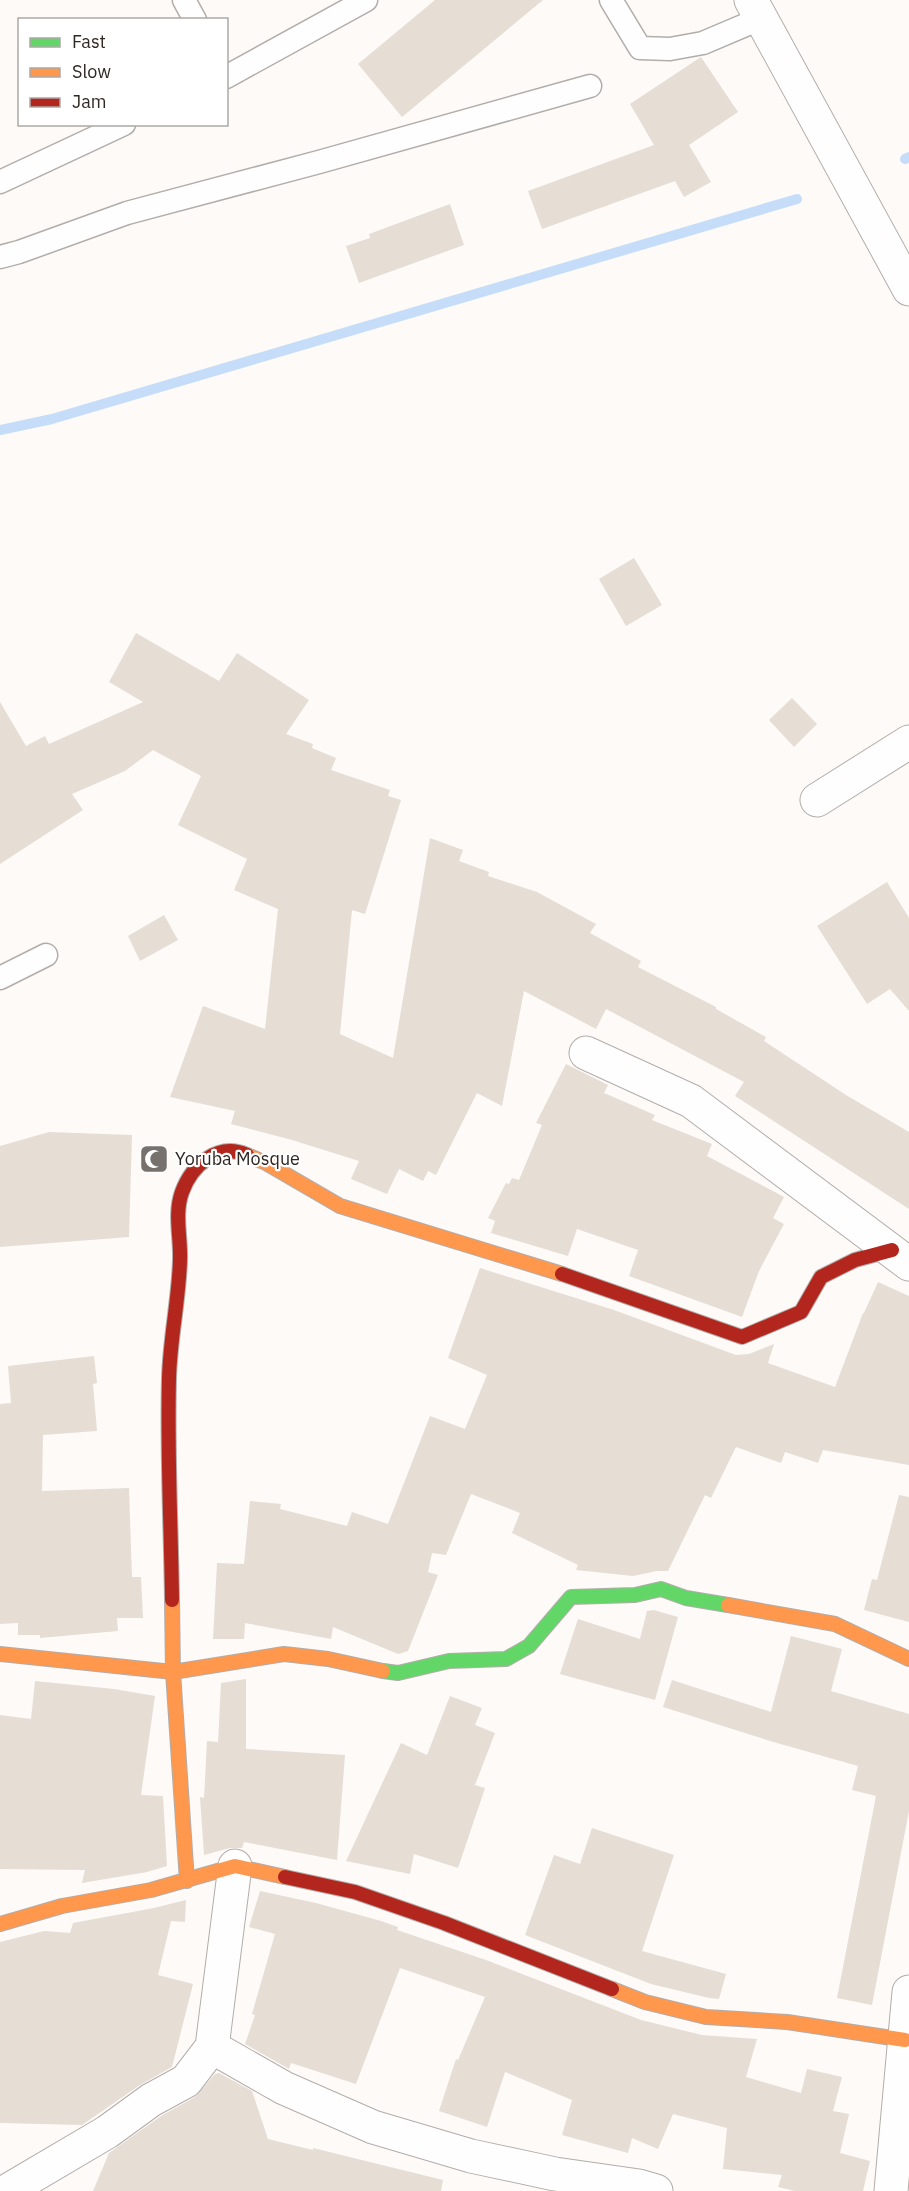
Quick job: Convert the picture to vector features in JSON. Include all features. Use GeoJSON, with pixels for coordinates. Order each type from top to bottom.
{"type":"FeatureCollection","features":[{"type":"Feature","properties":{"kind":"street"},"geometry":{"type":"LineString","coordinates":[[756,9],[909,289]]}},
{"type":"Feature","properties":{"kind":"street"},"geometry":{"type":"LineString","coordinates":[[817,800],[909,742]]}},
{"type":"Feature","properties":{"kind":"street"},"geometry":{"type":"LineString","coordinates":[[586,1053],[691,1101],[901,1257]]}},
{"type":"Feature","properties":{"kind":"street"},"geometry":{"type":"LineString","coordinates":[[187,1881],[173,1672],[169,1376],[180,1260],[178,1208],[182,1191],[199,1164],[214,1153],[227,1150],[239,1151],[266,1163],[340,1206],[596,1284],[742,1337],[801,1312],[821,1277],[855,1260],[901,1257]]}},
{"type":"Feature","properties":{"kind":"street"},"geometry":{"type":"LineString","coordinates":[[0,1654],[173,1672],[284,1654],[328,1659],[370,1670],[398,1673],[449,1661],[506,1659],[530,1646],[571,1597],[635,1595],[661,1589],[686,1598],[835,1624],[909,1659]]}},
{"type":"Feature","properties":{"kind":"street"},"geometry":{"type":"LineString","coordinates":[[24,2187],[58,2159],[107,2132],[151,2100],[186,2081],[212,2047],[235,1866]]}},
{"type":"Feature","properties":{"kind":"street"},"geometry":{"type":"LineString","coordinates":[[0,1924],[62,1906],[151,1890],[235,1866],[355,1892],[444,1923],[645,2002],[706,2017],[787,2022],[905,2040]]}},
{"type":"Feature","properties":{"kind":"street"},"geometry":{"type":"LineString","coordinates":[[891,2191],[909,1995]]}},
{"type":"Feature","properties":{"kind":"street"},"geometry":{"type":"LineString","coordinates":[[212,2047],[284,2088],[373,2127],[482,2159],[555,2174],[639,2186],[656,2191]]}},
{"type":"Feature","properties":{"kind":"lane"},"geometry":{"type":"LineString","coordinates":[[184,0],[194,18]]}},
{"type":"Feature","properties":{"kind":"lane"},"geometry":{"type":"LineString","coordinates":[[228,76],[366,0]]}},
{"type":"Feature","properties":{"kind":"lane"},"geometry":{"type":"LineString","coordinates":[[611,0],[640,48],[670,50],[703,43],[756,9]]}},
{"type":"Feature","properties":{"kind":"lane"},"geometry":{"type":"LineString","coordinates":[[0,257],[127,213],[590,86]]}},
{"type":"Feature","properties":{"kind":"lane"},"geometry":{"type":"LineString","coordinates":[[0,182],[120,126]]}},
{"type":"Feature","properties":{"kind":"lane"},"geometry":{"type":"LineString","coordinates":[[0,978],[46,955]]}},
{"type":"Feature","properties":{"kind":"building"},"geometry":{"type":"Polygon","coordinates":[[[435,0],[543,0],[402,117],[358,64],[435,0]]]}},
{"type":"Feature","properties":{"kind":"building"},"geometry":{"type":"Polygon","coordinates":[[[701,57],[738,112],[689,145],[711,182],[684,197],[675,181],[542,229],[528,191],[654,145],[630,104],[701,57]]]}},
{"type":"Feature","properties":{"kind":"building"},"geometry":{"type":"Polygon","coordinates":[[[450,204],[464,245],[359,283],[346,246],[370,238],[369,234],[450,204]]]}},
{"type":"Feature","properties":{"kind":"building"},"geometry":{"type":"Polygon","coordinates":[[[634,558],[662,605],[626,626],[599,579],[634,558]]]}},
{"type":"Feature","properties":{"kind":"building"},"geometry":{"type":"Polygon","coordinates":[[[136,633],[219,681],[237,653],[309,700],[286,734],[313,744],[312,748],[336,758],[331,770],[390,790],[388,796],[401,800],[365,914],[352,910],[340,1034],[393,1058],[430,838],[463,850],[459,861],[489,872],[488,876],[537,892],[596,924],[590,933],[641,961],[638,967],[716,1007],[766,1037],[764,1041],[846,1095],[909,1132],[909,1209],[735,1096],[744,1082],[606,1009],[596,1029],[524,991],[502,1106],[477,1093],[436,1175],[428,1171],[423,1181],[399,1169],[387,1194],[351,1179],[359,1161],[231,1124],[235,1111],[170,1097],[203,1006],[265,1029],[278,909],[234,890],[247,859],[178,825],[201,776],[153,750],[125,771],[72,794],[83,810],[0,864],[0,702],[26,746],[45,736],[49,744],[143,702],[109,682],[136,633]]]}},
{"type":"Feature","properties":{"kind":"building"},"geometry":{"type":"Polygon","coordinates":[[[792,698],[817,724],[794,747],[769,720],[792,698]]]}},
{"type":"Feature","properties":{"kind":"building"},"geometry":{"type":"Polygon","coordinates":[[[887,882],[909,918],[909,1011],[890,989],[867,1004],[817,926],[887,882]]]}},
{"type":"Feature","properties":{"kind":"building"},"geometry":{"type":"Polygon","coordinates":[[[164,915],[178,940],[140,961],[128,936],[164,915]]]}},
{"type":"Feature","properties":{"kind":"building"},"geometry":{"type":"Polygon","coordinates":[[[566,1064],[608,1085],[604,1093],[655,1115],[652,1120],[712,1144],[707,1156],[784,1197],[773,1218],[784,1224],[759,1271],[742,1317],[629,1276],[638,1250],[577,1229],[568,1256],[491,1233],[495,1221],[488,1218],[506,1183],[509,1184],[512,1178],[519,1180],[542,1125],[536,1123],[566,1064]]]}},
{"type":"Feature","properties":{"kind":"building"},"geometry":{"type":"Polygon","coordinates":[[[49,1132],[132,1135],[129,1237],[0,1247],[0,1146],[49,1132]]]}},
{"type":"Feature","properties":{"kind":"building"},"geometry":{"type":"Polygon","coordinates":[[[480,1268],[614,1310],[736,1355],[749,1354],[774,1344],[768,1363],[835,1387],[863,1313],[878,1282],[909,1296],[909,1465],[823,1450],[818,1463],[785,1452],[781,1463],[736,1447],[711,1498],[705,1495],[668,1571],[633,1576],[576,1570],[578,1565],[512,1533],[520,1513],[471,1494],[446,1555],[432,1553],[428,1572],[438,1575],[408,1651],[398,1654],[333,1627],[331,1639],[245,1623],[244,1639],[213,1639],[217,1563],[244,1564],[250,1501],[281,1504],[280,1509],[347,1526],[352,1512],[388,1524],[430,1416],[465,1429],[487,1375],[448,1358],[480,1268]]]}},
{"type":"Feature","properties":{"kind":"building"},"geometry":{"type":"Polygon","coordinates":[[[94,1356],[97,1383],[93,1384],[97,1431],[43,1435],[42,1491],[129,1488],[132,1577],[141,1577],[143,1618],[117,1618],[118,1631],[40,1638],[40,1635],[18,1635],[18,1623],[0,1624],[0,1404],[11,1403],[8,1366],[94,1356]]]}},
{"type":"Feature","properties":{"kind":"building"},"geometry":{"type":"Polygon","coordinates":[[[899,1495],[909,1497],[909,1622],[864,1610],[872,1579],[877,1580],[899,1495]]]}},
{"type":"Feature","properties":{"kind":"building"},"geometry":{"type":"Polygon","coordinates":[[[654,1610],[678,1617],[655,1700],[560,1674],[578,1619],[640,1639],[647,1611],[654,1610]]]}},
{"type":"Feature","properties":{"kind":"building"},"geometry":{"type":"Polygon","coordinates":[[[791,1636],[842,1649],[831,1691],[909,1714],[909,1811],[872,2005],[837,1998],[876,1796],[852,1790],[858,1766],[663,1707],[672,1680],[771,1712],[791,1636]]]}},
{"type":"Feature","properties":{"kind":"building"},"geometry":{"type":"Polygon","coordinates":[[[246,1679],[246,1749],[345,1755],[337,1860],[244,1842],[242,1848],[230,1848],[204,1855],[200,1797],[204,1798],[207,1741],[218,1742],[221,1683],[246,1679]]]}},
{"type":"Feature","properties":{"kind":"building"},"geometry":{"type":"Polygon","coordinates":[[[35,1681],[114,1689],[155,1696],[141,1795],[163,1796],[167,1866],[147,1872],[82,1883],[85,1870],[0,1869],[0,1715],[31,1719],[35,1681]]]}},
{"type":"Feature","properties":{"kind":"building"},"geometry":{"type":"Polygon","coordinates":[[[450,1696],[482,1708],[475,1725],[495,1733],[475,1785],[485,1788],[458,1868],[414,1854],[410,1874],[346,1861],[401,1743],[427,1755],[450,1696]]]}},
{"type":"Feature","properties":{"kind":"building"},"geometry":{"type":"Polygon","coordinates":[[[592,1828],[674,1855],[642,1951],[726,1974],[719,1999],[651,1984],[525,1935],[554,1855],[580,1864],[592,1828]]]}},
{"type":"Feature","properties":{"kind":"building"},"geometry":{"type":"Polygon","coordinates":[[[260,1891],[316,1903],[381,1921],[398,1927],[397,1930],[486,1960],[641,2020],[702,2035],[757,2039],[746,2077],[801,2093],[807,2069],[842,2077],[833,2111],[849,2114],[840,2153],[870,2161],[863,2191],[795,2191],[778,2187],[782,2175],[723,2169],[727,2128],[673,2114],[658,2149],[632,2138],[628,2153],[562,2135],[572,2100],[505,2072],[487,2127],[439,2111],[456,2059],[458,2060],[485,1997],[400,1968],[356,2084],[291,2063],[289,2069],[245,2044],[255,2015],[252,2014],[275,1934],[249,1927],[260,1891]]]}},
{"type":"Feature","properties":{"kind":"building"},"geometry":{"type":"Polygon","coordinates":[[[186,1900],[185,1922],[171,1921],[158,1975],[193,1984],[172,2067],[140,2085],[82,2125],[0,2123],[0,1942],[44,1931],[70,1933],[73,1923],[186,1900]]]}},
{"type":"Feature","properties":{"kind":"building"},"geometry":{"type":"Polygon","coordinates":[[[219,2073],[252,2091],[268,2139],[443,2180],[441,2191],[93,2191],[109,2153],[161,2116],[195,2097],[215,2074],[219,2073]]]}},
{"type":"Feature","properties":{"kind":"waterway"},"geometry":{"type":"LineString","coordinates":[[905,159],[909,157]]}},
{"type":"Feature","properties":{"kind":"waterway"},"geometry":{"type":"LineString","coordinates":[[0,430],[52,419],[797,199]]}},
{"type":"Feature","properties":{"kind":"traffic: fast"},"geometry":{"type":"LineString","coordinates":[[383,1671],[398,1673],[449,1661],[506,1659],[529,1646],[571,1597],[635,1595],[661,1589],[686,1598],[728,1605]]}},
{"type":"Feature","properties":{"kind":"traffic: slow"},"geometry":{"type":"LineString","coordinates":[[247,1155],[266,1163],[340,1206],[562,1274]]}},
{"type":"Feature","properties":{"kind":"traffic: slow"},"geometry":{"type":"LineString","coordinates":[[172,1600],[173,1672],[187,1881]]}},
{"type":"Feature","properties":{"kind":"traffic: slow"},"geometry":{"type":"LineString","coordinates":[[728,1605],[835,1624],[909,1659]]}},
{"type":"Feature","properties":{"kind":"traffic: slow"},"geometry":{"type":"LineString","coordinates":[[0,1654],[173,1672],[284,1654],[328,1659],[383,1671]]}},
{"type":"Feature","properties":{"kind":"traffic: slow"},"geometry":{"type":"LineString","coordinates":[[0,1924],[62,1906],[151,1890],[235,1866],[285,1877]]}},
{"type":"Feature","properties":{"kind":"traffic: slow"},"geometry":{"type":"LineString","coordinates":[[612,1989],[645,2002],[706,2017],[787,2022],[905,2040]]}},
{"type":"Feature","properties":{"kind":"traffic: jam"},"geometry":{"type":"LineString","coordinates":[[172,1600],[169,1378],[179,1275],[180,1200],[186,1182],[207,1158],[226,1152],[247,1155]]}},
{"type":"Feature","properties":{"kind":"traffic: jam"},"geometry":{"type":"LineString","coordinates":[[562,1274],[742,1337],[801,1312],[821,1277],[855,1260],[892,1250]]}},
{"type":"Feature","properties":{"kind":"traffic: jam"},"geometry":{"type":"LineString","coordinates":[[285,1877],[355,1892],[444,1923],[612,1989]]}},
{"type":"Feature","properties":{"kind":"place","name":"Yoruba Mosque"},"geometry":{"type":"Point","coordinates":[154,1159]}}]}
